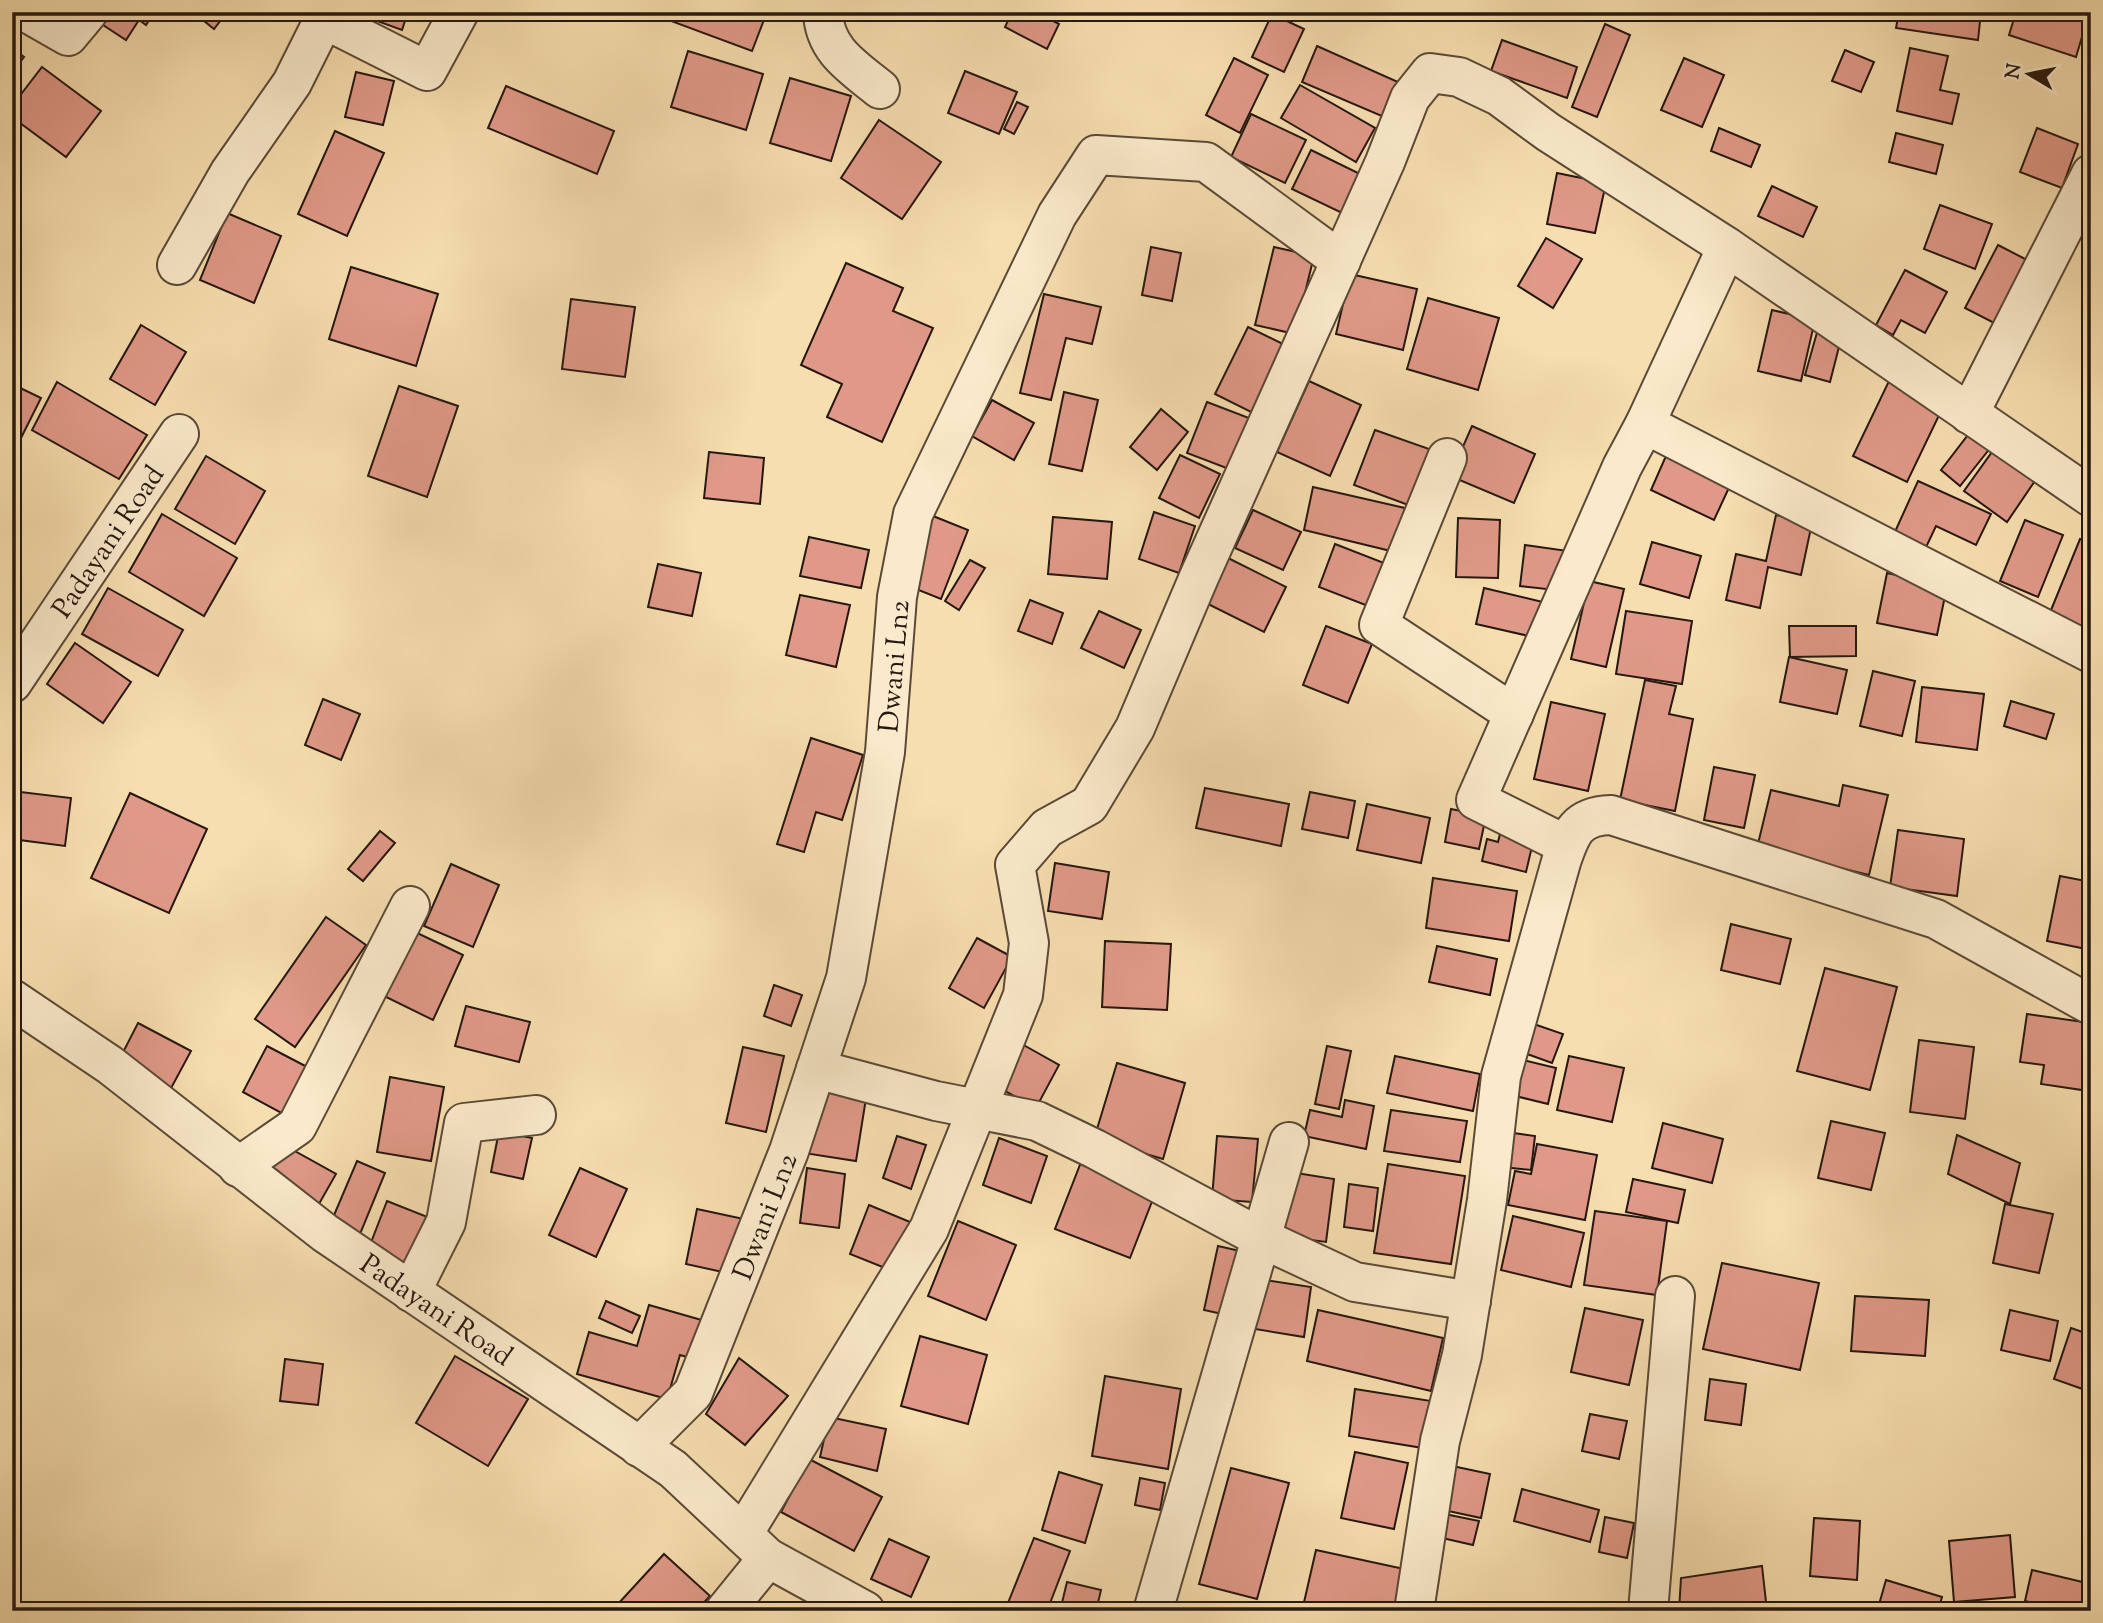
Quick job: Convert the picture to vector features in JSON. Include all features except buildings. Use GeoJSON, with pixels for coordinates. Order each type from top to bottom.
{"type":"FeatureCollection","features":[{"type":"Feature","properties":{"kind":"street"},"geometry":{"type":"LineString","coordinates":[[26,12],[68,36],[88,12]]}},
{"type":"Feature","properties":{"kind":"street"},"geometry":{"type":"LineString","coordinates":[[177,265],[230,172],[292,83],[324,19],[427,71],[459,12]]}},
{"type":"Feature","properties":{"kind":"street"},"geometry":{"type":"LineString","coordinates":[[822,12],[823,30],[838,55],[880,89]]}},
{"type":"Feature","properties":{"kind":"street"},"geometry":{"type":"LineString","coordinates":[[725,1611],[755,1546],[929,1229],[1023,995],[1030,943],[1015,865],[1047,828],[1089,805],[1135,728],[1410,98],[1430,74],[1459,77],[1499,96],[1548,132],[1727,247],[2091,497]]}},
{"type":"Feature","properties":{"kind":"street","name":"Dwani Ln2"},"geometry":{"type":"LineString","coordinates":[[639,1447],[692,1393],[789,1151],[846,978],[886,752],[897,597],[913,514],[1058,215],[1096,155],[1206,162],[1340,261]]}},
{"type":"Feature","properties":{"kind":"street"},"geometry":{"type":"LineString","coordinates":[[1969,414],[2091,174]]}},
{"type":"Feature","properties":{"kind":"street"},"geometry":{"type":"LineString","coordinates":[[1566,845],[1476,800],[1622,467],[1645,424],[1727,247]]}},
{"type":"Feature","properties":{"kind":"street"},"geometry":{"type":"LineString","coordinates":[[1645,424],[2091,653]]}},
{"type":"Feature","properties":{"kind":"street","name":"Padayani Road"},"geometry":{"type":"LineString","coordinates":[[12,683],[179,434]]}},
{"type":"Feature","properties":{"kind":"street"},"geometry":{"type":"LineString","coordinates":[[1447,458],[1379,625],[1514,714]]}},
{"type":"Feature","properties":{"kind":"street"},"geometry":{"type":"LineString","coordinates":[[1414,1611],[1440,1441],[1462,1355],[1471,1301],[1487,1200],[1500,1076],[1566,845],[1575,829],[1591,816],[1611,815],[1936,919],[2091,1005]]}},
{"type":"Feature","properties":{"kind":"street"},"geometry":{"type":"LineString","coordinates":[[238,1167],[297,1126],[410,906]]}},
{"type":"Feature","properties":{"kind":"street","name":"Padayani Road"},"geometry":{"type":"LineString","coordinates":[[12,999],[110,1065],[238,1167],[411,1292],[673,1469],[755,1546],[865,1611]]}},
{"type":"Feature","properties":{"kind":"street"},"geometry":{"type":"LineString","coordinates":[[816,1069],[936,1101],[1037,1121],[1119,1161],[1261,1238],[1355,1282],[1471,1301]]}},
{"type":"Feature","properties":{"kind":"street"},"geometry":{"type":"LineString","coordinates":[[411,1292],[446,1222],[464,1123],[536,1115]]}},
{"type":"Feature","properties":{"kind":"street"},"geometry":{"type":"LineString","coordinates":[[1153,1611],[1289,1142]]}},
{"type":"Feature","properties":{"kind":"street"},"geometry":{"type":"LineString","coordinates":[[1648,1611],[1675,1296]]}}]}
